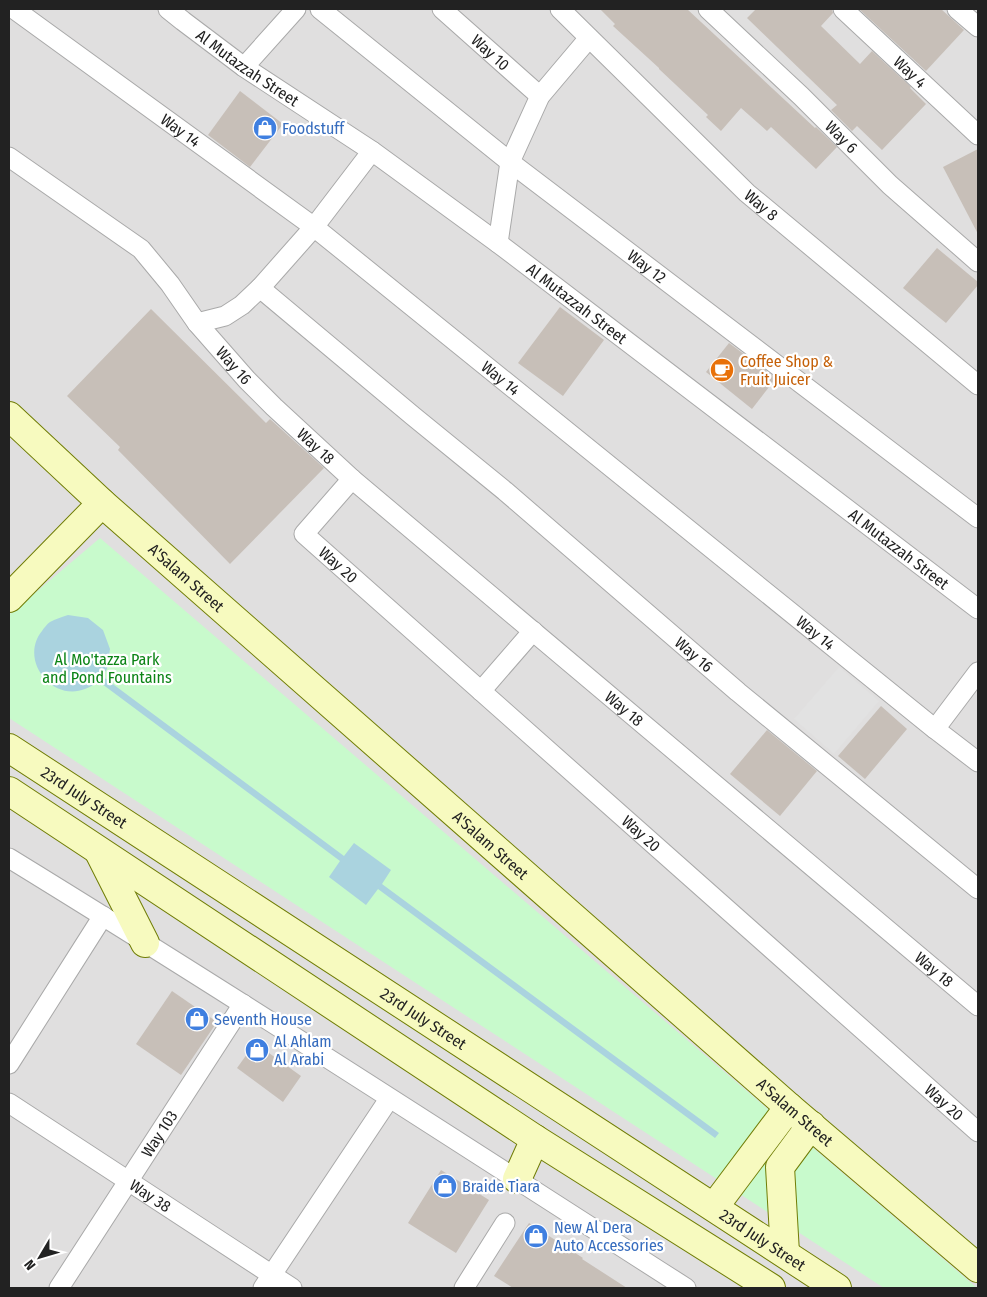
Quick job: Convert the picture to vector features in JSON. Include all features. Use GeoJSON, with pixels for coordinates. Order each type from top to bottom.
{"type":"FeatureCollection","features":[{"type":"Feature","properties":{"kind":"main road","name":"A'Salam Street"},"geometry":{"type":"LineString","coordinates":[[9,416],[102,503],[789,1107],[978,1268]]}},
{"type":"Feature","properties":{"kind":"main road"},"geometry":{"type":"LineString","coordinates":[[9,598],[102,503]]}},
{"type":"Feature","properties":{"kind":"main road","name":"23rd July Street"},"geometry":{"type":"LineString","coordinates":[[9,748],[837,1288]]}},
{"type":"Feature","properties":{"kind":"main road"},"geometry":{"type":"LineString","coordinates":[[9,791],[535,1139],[771,1288]]}},
{"type":"Feature","properties":{"kind":"main road"},"geometry":{"type":"LineString","coordinates":[[100,852],[145,943]]}},
{"type":"Feature","properties":{"kind":"main road"},"geometry":{"type":"LineString","coordinates":[[714,1207],[789,1107]]}},
{"type":"Feature","properties":{"kind":"main road"},"geometry":{"type":"LineString","coordinates":[[785,1253],[780,1167],[811,1126]]}},
{"type":"Feature","properties":{"kind":"main road"},"geometry":{"type":"LineString","coordinates":[[517,1179],[535,1139]]}},
{"type":"Feature","properties":{"kind":"street","name":"Way 14"},"geometry":{"type":"LineString","coordinates":[[14,9],[314,227],[978,762]]}},
{"type":"Feature","properties":{"kind":"street","name":"Al Mutazzah Street"},"geometry":{"type":"LineString","coordinates":[[168,9],[189,15],[244,66],[372,151],[498,243],[978,609]]}},
{"type":"Feature","properties":{"kind":"street"},"geometry":{"type":"LineString","coordinates":[[244,66],[296,9]]}},
{"type":"Feature","properties":{"kind":"street","name":"Way 12"},"geometry":{"type":"LineString","coordinates":[[320,9],[510,162],[978,518]]}},
{"type":"Feature","properties":{"kind":"street","name":"Way 10"},"geometry":{"type":"LineString","coordinates":[[442,9],[540,96]]}},
{"type":"Feature","properties":{"kind":"street","name":"Way 8"},"geometry":{"type":"LineString","coordinates":[[560,9],[747,193],[978,385]]}},
{"type":"Feature","properties":{"kind":"street","name":"Way 6"},"geometry":{"type":"LineString","coordinates":[[708,9],[801,96],[890,185],[978,262]]}},
{"type":"Feature","properties":{"kind":"street","name":"Way 4"},"geometry":{"type":"LineString","coordinates":[[843,9],[978,135]]}},
{"type":"Feature","properties":{"kind":"street"},"geometry":{"type":"LineString","coordinates":[[957,9],[978,27]]}},
{"type":"Feature","properties":{"kind":"street"},"geometry":{"type":"LineString","coordinates":[[498,243],[510,162],[540,96],[589,38]]}},
{"type":"Feature","properties":{"kind":"street"},"geometry":{"type":"LineString","coordinates":[[9,157],[141,249],[170,284],[197,323],[226,316],[242,306],[314,227],[372,151]]}},
{"type":"Feature","properties":{"kind":"street","name":"Way 16"},"geometry":{"type":"LineString","coordinates":[[260,288],[505,491],[738,692],[978,889]]}},
{"type":"Feature","properties":{"kind":"street","name":"Way 16"},"geometry":{"type":"LineString","coordinates":[[197,323],[247,380],[274,407]]}},
{"type":"Feature","properties":{"kind":"street","name":"Way 18"},"geometry":{"type":"LineString","coordinates":[[274,407],[352,479],[978,1006]]}},
{"type":"Feature","properties":{"kind":"street","name":"Way 20"},"geometry":{"type":"LineString","coordinates":[[352,479],[304,534],[978,1132]]}},
{"type":"Feature","properties":{"kind":"street"},"geometry":{"type":"LineString","coordinates":[[481,691],[533,631]]}},
{"type":"Feature","properties":{"kind":"street"},"geometry":{"type":"LineString","coordinates":[[935,729],[978,672]]}},
{"type":"Feature","properties":{"kind":"street"},"geometry":{"type":"LineString","coordinates":[[9,858],[243,1004],[517,1179],[664,1282],[686,1288]]}},
{"type":"Feature","properties":{"kind":"street"},"geometry":{"type":"LineString","coordinates":[[9,1064],[103,916]]}},
{"type":"Feature","properties":{"kind":"street","name":"Way 103"},"geometry":{"type":"LineString","coordinates":[[59,1288],[243,1004]]}},
{"type":"Feature","properties":{"kind":"street"},"geometry":{"type":"LineString","coordinates":[[267,1281],[389,1099]]}},
{"type":"Feature","properties":{"kind":"street","name":"Way 38"},"geometry":{"type":"LineString","coordinates":[[9,1102],[128,1181],[267,1281],[292,1288]]}},
{"type":"Feature","properties":{"kind":"street"},"geometry":{"type":"LineString","coordinates":[[464,1288],[505,1223]]}},
{"type":"Feature","properties":{"kind":"shaded area"},"geometry":{"type":"Polygon","coordinates":[[[9,9],[978,9],[978,1288],[9,1288],[9,9]]]}},
{"type":"Feature","properties":{"kind":"shaded area"},"geometry":{"type":"Polygon","coordinates":[[[839,667],[879,701],[834,754],[794,719],[839,667]]]}},
{"type":"Feature","properties":{"kind":"green space","name":"Al Mo'tazza Park and Pond Fountains"},"geometry":{"type":"Polygon","coordinates":[[[100,538],[977,1288],[884,1288],[9,718],[9,615],[100,538]]]}},
{"type":"Feature","properties":{"kind":"water"},"geometry":{"type":"Polygon","coordinates":[[[68,615],[88,618],[103,630],[110,649],[107,669],[102,676],[344,856],[354,843],[391,870],[382,884],[719,1133],[715,1138],[378,889],[366,905],[329,877],[340,861],[98,681],[85,689],[72,691],[50,684],[42,675],[37,665],[34,654],[36,642],[49,623],[68,615]]]}},
{"type":"Feature","properties":{"kind":"building"},"geometry":{"type":"Polygon","coordinates":[[[600,9],[687,9],[837,147],[816,169],[771,127],[767,131],[741,108],[721,131],[706,117],[708,115],[613,26],[615,24],[600,9]]]}},
{"type":"Feature","properties":{"kind":"building"},"geometry":{"type":"Polygon","coordinates":[[[756,9],[832,9],[833,13],[821,26],[860,64],[872,51],[911,87],[926,104],[882,150],[857,126],[852,131],[831,110],[837,105],[747,18],[756,9]]]}},
{"type":"Feature","properties":{"kind":"building"},"geometry":{"type":"Polygon","coordinates":[[[859,9],[941,9],[964,30],[926,71],[859,9]]]}},
{"type":"Feature","properties":{"kind":"building"},"geometry":{"type":"Polygon","coordinates":[[[240,91],[283,124],[250,167],[208,135],[240,91]]]}},
{"type":"Feature","properties":{"kind":"building"},"geometry":{"type":"Polygon","coordinates":[[[978,149],[978,234],[943,167],[978,149]]]}},
{"type":"Feature","properties":{"kind":"building"},"geometry":{"type":"Polygon","coordinates":[[[937,248],[978,282],[978,285],[946,323],[903,288],[937,248]]]}},
{"type":"Feature","properties":{"kind":"building"},"geometry":{"type":"Polygon","coordinates":[[[560,307],[604,340],[563,396],[518,363],[560,307]]]}},
{"type":"Feature","properties":{"kind":"building"},"geometry":{"type":"Polygon","coordinates":[[[151,309],[266,423],[270,419],[324,468],[230,564],[118,450],[120,447],[67,396],[151,309]]]}},
{"type":"Feature","properties":{"kind":"building"},"geometry":{"type":"Polygon","coordinates":[[[729,343],[776,378],[752,409],[706,372],[729,343]]]}},
{"type":"Feature","properties":{"kind":"building"},"geometry":{"type":"Polygon","coordinates":[[[881,706],[907,729],[865,779],[838,756],[881,706]]]}},
{"type":"Feature","properties":{"kind":"building"},"geometry":{"type":"Polygon","coordinates":[[[767,730],[817,771],[780,816],[730,774],[767,730]]]}},
{"type":"Feature","properties":{"kind":"building"},"geometry":{"type":"Polygon","coordinates":[[[172,991],[217,1022],[181,1075],[136,1044],[172,991]]]}},
{"type":"Feature","properties":{"kind":"building"},"geometry":{"type":"Polygon","coordinates":[[[255,1043],[301,1076],[283,1102],[237,1068],[255,1043]]]}},
{"type":"Feature","properties":{"kind":"building"},"geometry":{"type":"Polygon","coordinates":[[[441,1170],[489,1200],[456,1253],[408,1223],[441,1170]]]}},
{"type":"Feature","properties":{"kind":"building"},"geometry":{"type":"Polygon","coordinates":[[[529,1223],[627,1288],[513,1288],[494,1276],[529,1223]]]}},
{"type":"Feature","properties":{"kind":"place","name":"Foodstuff"},"geometry":{"type":"Point","coordinates":[265,128]}},
{"type":"Feature","properties":{"kind":"place","name":"Coffee Shop & Fruit Juicer"},"geometry":{"type":"Point","coordinates":[722,370]}},
{"type":"Feature","properties":{"kind":"place","name":"Seventh House"},"geometry":{"type":"Point","coordinates":[197,1019]}},
{"type":"Feature","properties":{"kind":"place","name":"Al Ahlam Al Arabi"},"geometry":{"type":"Point","coordinates":[257,1050]}},
{"type":"Feature","properties":{"kind":"place","name":"Braide Tiara"},"geometry":{"type":"Point","coordinates":[445,1186]}},
{"type":"Feature","properties":{"kind":"place","name":"New Al Dera Auto Accessories"},"geometry":{"type":"Point","coordinates":[536,1236]}}]}
